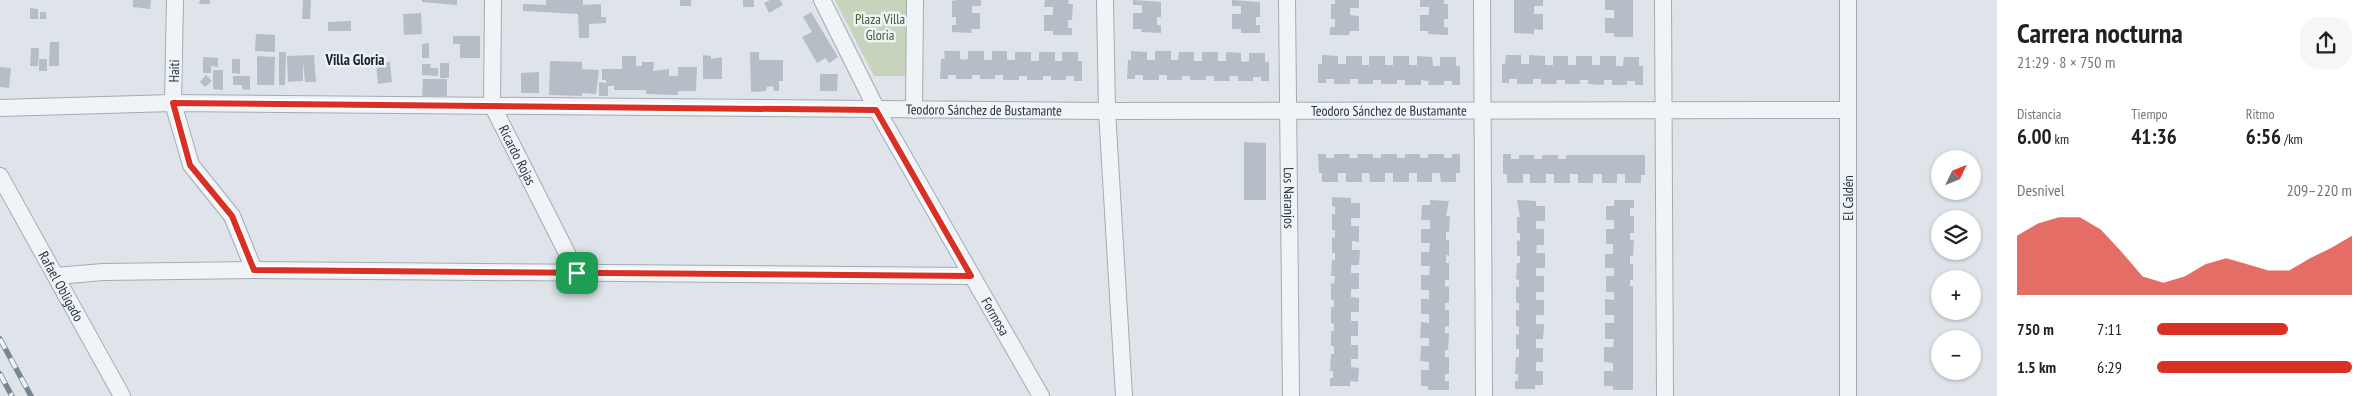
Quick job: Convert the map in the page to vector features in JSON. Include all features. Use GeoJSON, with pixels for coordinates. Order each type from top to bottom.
{"type":"FeatureCollection","features":[{"type":"Feature","properties":{"kind":"street","name":"Haiti"},"geometry":{"type":"LineString","coordinates":[[175,0],[173,103],[190,165],[232,216],[254,270]]}},
{"type":"Feature","properties":{"kind":"street","name":"Ricardo Rojas"},"geometry":{"type":"LineString","coordinates":[[493,0],[492,106],[577,273]]}},
{"type":"Feature","properties":{"kind":"street","name":"Formosa"},"geometry":{"type":"LineString","coordinates":[[822,0],[876,110],[1041,396]]}},
{"type":"Feature","properties":{"kind":"street"},"geometry":{"type":"LineString","coordinates":[[914,110],[915,0]]}},
{"type":"Feature","properties":{"kind":"street"},"geometry":{"type":"LineString","coordinates":[[1105,0],[1107,111],[1124,396]]}},
{"type":"Feature","properties":{"kind":"street","name":"Los Naranjos"},"geometry":{"type":"LineString","coordinates":[[1287,0],[1291,396]]}},
{"type":"Feature","properties":{"kind":"street"},"geometry":{"type":"LineString","coordinates":[[1482,0],[1484,396]]}},
{"type":"Feature","properties":{"kind":"street"},"geometry":{"type":"LineString","coordinates":[[1663,0],[1664,396]]}},
{"type":"Feature","properties":{"kind":"street","name":"El Caldén"},"geometry":{"type":"LineString","coordinates":[[1848,0],[1848,396]]}},
{"type":"Feature","properties":{"kind":"street","name":"Teodoro Sánchez de Bustamante"},"geometry":{"type":"LineString","coordinates":[[0,108],[173,103],[1107,111],[1848,110]]}},
{"type":"Feature","properties":{"kind":"street","name":"Rafael Obligado"},"geometry":{"type":"LineString","coordinates":[[0,176],[122,396]]}},
{"type":"Feature","properties":{"kind":"street"},"geometry":{"type":"LineString","coordinates":[[56,276],[103,272],[254,270],[971,276]]}},
{"type":"Feature","properties":{"kind":"green space","name":"Plaza Villa Gloria"},"geometry":{"type":"Polygon","coordinates":[[[835,0],[907,0],[906,76],[874,76],[835,0]]]}},
{"type":"Feature","properties":{"kind":"building"},"geometry":{"type":"Polygon","coordinates":[[[133,0],[151,0],[150,9],[133,7],[133,0]]]}},
{"type":"Feature","properties":{"kind":"building"},"geometry":{"type":"Polygon","coordinates":[[[200,0],[210,0],[210,4],[199,4],[200,0]]]}},
{"type":"Feature","properties":{"kind":"building"},"geometry":{"type":"Polygon","coordinates":[[[303,0],[311,0],[310,19],[302,19],[303,0]]]}},
{"type":"Feature","properties":{"kind":"building"},"geometry":{"type":"Polygon","coordinates":[[[422,0],[457,0],[457,5],[422,2],[422,0]]]}},
{"type":"Feature","properties":{"kind":"building"},"geometry":{"type":"Polygon","coordinates":[[[546,0],[583,0],[583,5],[601,4],[601,17],[606,17],[606,23],[589,24],[589,38],[579,38],[578,14],[523,11],[523,4],[546,5],[546,0]]]}},
{"type":"Feature","properties":{"kind":"building"},"geometry":{"type":"Polygon","coordinates":[[[680,0],[691,0],[691,6],[680,6],[680,0]]]}},
{"type":"Feature","properties":{"kind":"building"},"geometry":{"type":"Polygon","coordinates":[[[743,0],[754,0],[754,7],[743,7],[743,0]]]}},
{"type":"Feature","properties":{"kind":"building"},"geometry":{"type":"Polygon","coordinates":[[[770,0],[780,0],[783,5],[769,13],[764,3],[770,0]]]}},
{"type":"Feature","properties":{"kind":"building"},"geometry":{"type":"Polygon","coordinates":[[[981,0],[981,6],[972,6],[972,13],[980,13],[980,29],[971,29],[972,33],[952,32],[952,25],[956,25],[956,17],[952,17],[952,1],[981,0]]]}},
{"type":"Feature","properties":{"kind":"building"},"geometry":{"type":"Polygon","coordinates":[[[1045,0],[1069,0],[1068,4],[1073,4],[1072,20],[1068,20],[1068,28],[1072,28],[1072,35],[1053,35],[1053,31],[1044,31],[1044,15],[1053,15],[1053,7],[1044,7],[1045,0]]]}},
{"type":"Feature","properties":{"kind":"building"},"geometry":{"type":"Polygon","coordinates":[[[1133,0],[1161,2],[1161,17],[1157,17],[1157,25],[1161,25],[1161,33],[1141,32],[1142,29],[1133,29],[1133,13],[1142,13],[1142,5],[1133,5],[1133,0]]]}},
{"type":"Feature","properties":{"kind":"building"},"geometry":{"type":"Polygon","coordinates":[[[1232,0],[1260,2],[1260,17],[1256,17],[1256,25],[1260,25],[1260,33],[1241,33],[1241,29],[1232,29],[1232,14],[1241,14],[1241,6],[1232,6],[1232,0]]]}},
{"type":"Feature","properties":{"kind":"building"},"geometry":{"type":"Polygon","coordinates":[[[1335,0],[1359,0],[1359,8],[1350,8],[1350,15],[1359,16],[1359,31],[1350,31],[1349,35],[1330,35],[1330,27],[1335,27],[1335,19],[1331,19],[1331,4],[1335,4],[1335,0]]]}},
{"type":"Feature","properties":{"kind":"building"},"geometry":{"type":"Polygon","coordinates":[[[1420,0],[1444,0],[1444,4],[1448,4],[1448,19],[1444,19],[1444,27],[1448,28],[1448,35],[1428,34],[1428,31],[1420,31],[1420,15],[1429,15],[1429,7],[1420,7],[1420,0]]]}},
{"type":"Feature","properties":{"kind":"building"},"geometry":{"type":"Polygon","coordinates":[[[1514,0],[1543,0],[1543,6],[1534,6],[1534,14],[1543,14],[1543,30],[1534,29],[1534,34],[1514,33],[1514,0]]]}},
{"type":"Feature","properties":{"kind":"building"},"geometry":{"type":"Polygon","coordinates":[[[1605,0],[1633,0],[1633,37],[1614,37],[1614,33],[1605,33],[1605,18],[1614,18],[1614,10],[1605,10],[1605,0]]]}},
{"type":"Feature","properties":{"kind":"building"},"geometry":{"type":"Polygon","coordinates":[[[30,8],[38,9],[38,19],[30,19],[30,8]]]}},
{"type":"Feature","properties":{"kind":"building"},"geometry":{"type":"Polygon","coordinates":[[[40,12],[46,12],[46,19],[40,19],[40,12]]]}},
{"type":"Feature","properties":{"kind":"building"},"geometry":{"type":"Polygon","coordinates":[[[811,12],[838,57],[829,63],[826,58],[817,63],[802,37],[812,32],[803,17],[811,12]]]}},
{"type":"Feature","properties":{"kind":"building"},"geometry":{"type":"Polygon","coordinates":[[[421,13],[422,34],[404,35],[403,14],[421,13]]]}},
{"type":"Feature","properties":{"kind":"building"},"geometry":{"type":"Polygon","coordinates":[[[351,21],[351,31],[328,31],[328,22],[351,21]]]}},
{"type":"Feature","properties":{"kind":"building"},"geometry":{"type":"Polygon","coordinates":[[[256,34],[275,35],[275,52],[255,51],[256,34]]]}},
{"type":"Feature","properties":{"kind":"building"},"geometry":{"type":"Polygon","coordinates":[[[453,36],[480,36],[480,58],[460,58],[460,44],[453,44],[453,36]]]}},
{"type":"Feature","properties":{"kind":"building"},"geometry":{"type":"Polygon","coordinates":[[[50,42],[59,42],[59,66],[49,66],[50,42]]]}},
{"type":"Feature","properties":{"kind":"building"},"geometry":{"type":"Polygon","coordinates":[[[429,43],[429,58],[422,58],[422,44],[429,43]]]}},
{"type":"Feature","properties":{"kind":"building"},"geometry":{"type":"Polygon","coordinates":[[[31,48],[39,48],[38,66],[30,66],[31,48]]]}},
{"type":"Feature","properties":{"kind":"building"},"geometry":{"type":"Polygon","coordinates":[[[944,51],[960,51],[960,59],[964,60],[968,59],[968,51],[984,51],[984,60],[992,60],[992,51],[1007,51],[1007,60],[1015,60],[1015,52],[1031,52],[1031,61],[1039,61],[1039,52],[1055,52],[1055,61],[1062,61],[1062,52],[1078,52],[1078,61],[1082,61],[1082,81],[1074,81],[1074,76],[1066,76],[1066,80],[1051,80],[1051,76],[1043,76],[1043,80],[1027,80],[1027,76],[1019,76],[1019,80],[1003,80],[1003,75],[995,75],[995,79],[980,79],[980,75],[972,75],[972,79],[956,79],[956,75],[948,75],[948,79],[940,79],[941,59],[945,59],[944,51]]]}},
{"type":"Feature","properties":{"kind":"building"},"geometry":{"type":"Polygon","coordinates":[[[1131,51],[1147,52],[1147,60],[1155,60],[1155,51],[1171,51],[1171,60],[1178,60],[1179,52],[1194,52],[1194,61],[1202,61],[1202,52],[1218,52],[1218,61],[1226,61],[1226,52],[1241,53],[1241,61],[1245,62],[1249,61],[1249,53],[1265,53],[1265,62],[1269,62],[1269,81],[1261,81],[1261,77],[1253,77],[1253,81],[1238,81],[1238,76],[1229,76],[1230,81],[1214,81],[1214,76],[1206,76],[1206,80],[1190,80],[1190,76],[1182,76],[1182,80],[1167,80],[1167,75],[1159,75],[1159,80],[1143,80],[1143,75],[1135,75],[1135,79],[1127,79],[1128,60],[1131,60],[1131,51]]]}},
{"type":"Feature","properties":{"kind":"building"},"geometry":{"type":"Polygon","coordinates":[[[279,52],[286,52],[285,85],[279,85],[279,52]]]}},
{"type":"Feature","properties":{"kind":"building"},"geometry":{"type":"Polygon","coordinates":[[[750,52],[759,52],[759,60],[783,60],[783,81],[779,81],[779,91],[774,91],[773,86],[767,87],[766,91],[751,92],[750,52]]]}},
{"type":"Feature","properties":{"kind":"building"},"geometry":{"type":"Polygon","coordinates":[[[314,55],[316,82],[305,82],[303,62],[303,81],[288,82],[287,56],[314,55]]]}},
{"type":"Feature","properties":{"kind":"building"},"geometry":{"type":"Polygon","coordinates":[[[703,55],[711,56],[711,59],[722,57],[722,79],[703,79],[703,55]]]}},
{"type":"Feature","properties":{"kind":"building"},"geometry":{"type":"Polygon","coordinates":[[[1322,55],[1338,56],[1338,64],[1346,64],[1346,56],[1362,56],[1362,65],[1369,65],[1369,56],[1385,56],[1385,65],[1393,65],[1393,56],[1409,56],[1409,65],[1417,65],[1417,56],[1432,57],[1433,66],[1440,66],[1440,57],[1456,57],[1456,66],[1460,66],[1460,85],[1452,85],[1452,81],[1444,81],[1444,85],[1428,85],[1429,81],[1421,80],[1421,85],[1405,85],[1405,80],[1397,80],[1397,84],[1381,84],[1381,80],[1373,80],[1373,84],[1358,84],[1358,79],[1350,79],[1350,84],[1334,84],[1334,79],[1326,79],[1326,83],[1318,83],[1318,64],[1322,64],[1322,55]]]}},
{"type":"Feature","properties":{"kind":"building"},"geometry":{"type":"Polygon","coordinates":[[[1506,55],[1521,55],[1521,64],[1529,64],[1529,55],[1545,56],[1545,65],[1553,65],[1553,56],[1568,56],[1568,65],[1576,65],[1576,56],[1592,56],[1592,65],[1600,65],[1600,56],[1616,56],[1616,66],[1623,66],[1624,57],[1639,57],[1639,66],[1643,66],[1643,85],[1635,85],[1635,81],[1627,81],[1627,85],[1612,85],[1612,80],[1604,80],[1604,85],[1588,84],[1588,80],[1580,80],[1580,84],[1565,84],[1565,80],[1557,80],[1556,84],[1541,84],[1541,79],[1533,79],[1533,84],[1517,84],[1517,79],[1509,79],[1509,83],[1502,83],[1502,64],[1505,64],[1506,55]]]}},
{"type":"Feature","properties":{"kind":"building"},"geometry":{"type":"Polygon","coordinates":[[[257,56],[275,57],[274,85],[257,85],[257,56]]]}},
{"type":"Feature","properties":{"kind":"building"},"geometry":{"type":"Polygon","coordinates":[[[622,56],[636,56],[636,66],[642,66],[642,62],[654,62],[653,71],[669,69],[669,76],[678,76],[678,67],[697,67],[696,91],[678,91],[678,95],[646,94],[646,90],[614,90],[614,86],[608,86],[608,96],[599,96],[599,82],[606,83],[606,80],[602,80],[602,69],[622,69],[622,56]]]}},
{"type":"Feature","properties":{"kind":"building"},"geometry":{"type":"Polygon","coordinates":[[[203,57],[218,58],[218,67],[211,66],[211,73],[203,73],[203,57]]]}},
{"type":"Feature","properties":{"kind":"building"},"geometry":{"type":"Polygon","coordinates":[[[39,59],[47,59],[47,71],[39,71],[39,59]]]}},
{"type":"Feature","properties":{"kind":"building"},"geometry":{"type":"Polygon","coordinates":[[[232,59],[240,59],[240,74],[232,73],[232,59]]]}},
{"type":"Feature","properties":{"kind":"building"},"geometry":{"type":"Polygon","coordinates":[[[550,61],[582,62],[582,69],[599,70],[596,94],[582,93],[582,96],[549,95],[550,61]]]}},
{"type":"Feature","properties":{"kind":"building"},"geometry":{"type":"Polygon","coordinates":[[[390,62],[392,82],[378,84],[376,63],[390,62]]]}},
{"type":"Feature","properties":{"kind":"building"},"geometry":{"type":"Polygon","coordinates":[[[440,63],[449,63],[449,78],[440,78],[440,63]]]}},
{"type":"Feature","properties":{"kind":"building"},"geometry":{"type":"Polygon","coordinates":[[[422,64],[431,64],[430,68],[438,68],[438,76],[422,75],[422,64]]]}},
{"type":"Feature","properties":{"kind":"building"},"geometry":{"type":"Polygon","coordinates":[[[0,67],[11,68],[9,88],[0,87],[0,67]]]}},
{"type":"Feature","properties":{"kind":"building"},"geometry":{"type":"Polygon","coordinates":[[[213,70],[223,70],[223,90],[213,89],[213,70]]]}},
{"type":"Feature","properties":{"kind":"building"},"geometry":{"type":"Polygon","coordinates":[[[539,72],[539,93],[521,93],[521,73],[539,72]]]}},
{"type":"Feature","properties":{"kind":"building"},"geometry":{"type":"Polygon","coordinates":[[[820,74],[838,74],[837,91],[820,91],[820,74]]]}},
{"type":"Feature","properties":{"kind":"building"},"geometry":{"type":"Polygon","coordinates":[[[206,75],[212,81],[205,87],[200,82],[206,75]]]}},
{"type":"Feature","properties":{"kind":"building"},"geometry":{"type":"Polygon","coordinates":[[[233,76],[250,76],[250,90],[242,89],[242,85],[233,85],[233,76]]]}},
{"type":"Feature","properties":{"kind":"building"},"geometry":{"type":"Polygon","coordinates":[[[423,79],[447,79],[447,96],[422,96],[423,79]]]}},
{"type":"Feature","properties":{"kind":"building"},"geometry":{"type":"Polygon","coordinates":[[[1244,142],[1266,143],[1266,200],[1244,200],[1244,142]]]}},
{"type":"Feature","properties":{"kind":"building"},"geometry":{"type":"Polygon","coordinates":[[[1318,154],[1326,154],[1326,158],[1334,158],[1334,154],[1350,154],[1349,158],[1358,158],[1357,154],[1373,154],[1373,158],[1381,158],[1381,154],[1397,154],[1397,158],[1405,158],[1405,154],[1420,154],[1420,158],[1428,158],[1428,154],[1444,154],[1444,158],[1452,158],[1452,154],[1460,154],[1460,173],[1456,173],[1456,182],[1441,182],[1440,173],[1432,173],[1432,182],[1417,182],[1417,173],[1409,173],[1409,182],[1393,182],[1393,173],[1385,173],[1385,182],[1370,182],[1369,173],[1362,173],[1362,182],[1346,182],[1346,173],[1338,173],[1338,182],[1322,182],[1322,173],[1319,173],[1318,154]]]}},
{"type":"Feature","properties":{"kind":"building"},"geometry":{"type":"Polygon","coordinates":[[[1503,154],[1511,154],[1511,159],[1519,159],[1519,155],[1534,155],[1534,159],[1542,159],[1542,155],[1558,155],[1558,159],[1566,159],[1566,155],[1645,155],[1645,175],[1641,175],[1641,183],[1625,183],[1625,174],[1617,174],[1617,183],[1602,183],[1602,174],[1593,174],[1593,183],[1578,183],[1578,174],[1570,174],[1570,183],[1554,183],[1554,174],[1546,174],[1546,183],[1530,183],[1530,174],[1523,174],[1523,183],[1507,183],[1507,174],[1503,174],[1503,154]]]}},
{"type":"Feature","properties":{"kind":"building"},"geometry":{"type":"Polygon","coordinates":[[[1332,197],[1351,198],[1351,203],[1360,203],[1360,218],[1351,218],[1351,226],[1359,226],[1359,242],[1352,241],[1352,250],[1360,250],[1359,265],[1351,265],[1351,273],[1359,273],[1359,289],[1351,289],[1351,297],[1359,298],[1359,312],[1351,312],[1351,321],[1358,321],[1358,336],[1351,336],[1351,345],[1358,345],[1358,359],[1351,359],[1351,367],[1359,368],[1358,382],[1350,381],[1350,386],[1330,386],[1330,378],[1333,378],[1333,371],[1330,371],[1331,354],[1334,354],[1334,346],[1331,346],[1331,331],[1334,331],[1334,324],[1331,323],[1331,307],[1334,307],[1334,300],[1331,300],[1331,283],[1334,284],[1335,276],[1331,276],[1332,260],[1335,260],[1335,253],[1332,253],[1332,237],[1335,238],[1335,230],[1332,230],[1332,214],[1335,214],[1335,207],[1332,206],[1332,197]]]}},
{"type":"Feature","properties":{"kind":"building"},"geometry":{"type":"Polygon","coordinates":[[[1430,200],[1449,201],[1446,216],[1450,216],[1449,232],[1446,232],[1446,240],[1449,240],[1449,256],[1446,255],[1446,263],[1449,263],[1449,280],[1445,280],[1445,286],[1449,287],[1449,303],[1445,303],[1445,310],[1449,310],[1449,327],[1445,326],[1445,333],[1449,333],[1448,350],[1445,350],[1445,357],[1449,357],[1449,374],[1445,374],[1445,381],[1449,381],[1449,390],[1428,390],[1428,386],[1421,386],[1421,370],[1429,370],[1429,362],[1420,361],[1421,346],[1429,346],[1429,338],[1420,338],[1421,322],[1429,323],[1429,314],[1421,314],[1421,299],[1429,299],[1429,290],[1421,290],[1421,275],[1429,275],[1430,266],[1421,266],[1421,252],[1429,252],[1430,243],[1421,243],[1421,229],[1430,229],[1430,220],[1421,220],[1422,205],[1430,205],[1430,200]]]}},
{"type":"Feature","properties":{"kind":"building"},"geometry":{"type":"Polygon","coordinates":[[[1517,200],[1536,201],[1536,206],[1545,206],[1545,221],[1536,221],[1536,229],[1544,229],[1544,245],[1537,245],[1536,253],[1545,253],[1545,268],[1536,268],[1536,276],[1544,276],[1544,292],[1536,292],[1536,300],[1544,300],[1544,315],[1536,315],[1536,324],[1544,324],[1543,339],[1536,339],[1536,348],[1543,348],[1543,362],[1536,362],[1536,371],[1543,371],[1543,385],[1535,385],[1535,389],[1515,389],[1515,381],[1518,381],[1518,374],[1515,374],[1516,357],[1519,357],[1519,349],[1516,349],[1516,334],[1519,335],[1519,327],[1516,326],[1516,310],[1519,310],[1519,303],[1516,303],[1516,287],[1519,287],[1519,280],[1516,279],[1517,263],[1520,263],[1520,256],[1517,256],[1517,240],[1520,241],[1520,233],[1517,233],[1517,217],[1520,217],[1517,200]]]}},
{"type":"Feature","properties":{"kind":"building"},"geometry":{"type":"Polygon","coordinates":[[[1614,200],[1634,200],[1634,208],[1630,208],[1630,216],[1634,216],[1634,233],[1630,233],[1630,240],[1634,240],[1633,256],[1630,256],[1630,264],[1633,264],[1633,280],[1630,280],[1630,286],[1633,286],[1633,390],[1613,390],[1613,386],[1604,386],[1604,371],[1613,371],[1613,363],[1604,362],[1604,347],[1613,347],[1614,339],[1605,339],[1605,323],[1614,323],[1614,315],[1605,315],[1605,299],[1614,300],[1614,292],[1606,292],[1606,276],[1614,276],[1614,268],[1605,268],[1605,254],[1613,254],[1613,244],[1606,244],[1606,229],[1614,229],[1614,220],[1606,220],[1606,206],[1614,206],[1614,200]]]}},
{"type":"Feature","properties":{"kind":"railway"},"geometry":{"type":"LineString","coordinates":[[0,339],[31,396]]}},
{"type":"Feature","properties":{"kind":"railway"},"geometry":{"type":"LineString","coordinates":[[0,374],[12,396]]}},
{"type":"Feature","properties":{"kind":"district","name":"Villa Gloria"},"geometry":{"type":"Point","coordinates":[355,60]}},
{"type":"Feature","properties":{"kind":"route"},"geometry":{"type":"LineString","coordinates":[[173,103],[876,110],[971,276],[577,273],[297,272],[254,270],[232,216],[190,165],[173,103]]}}]}
